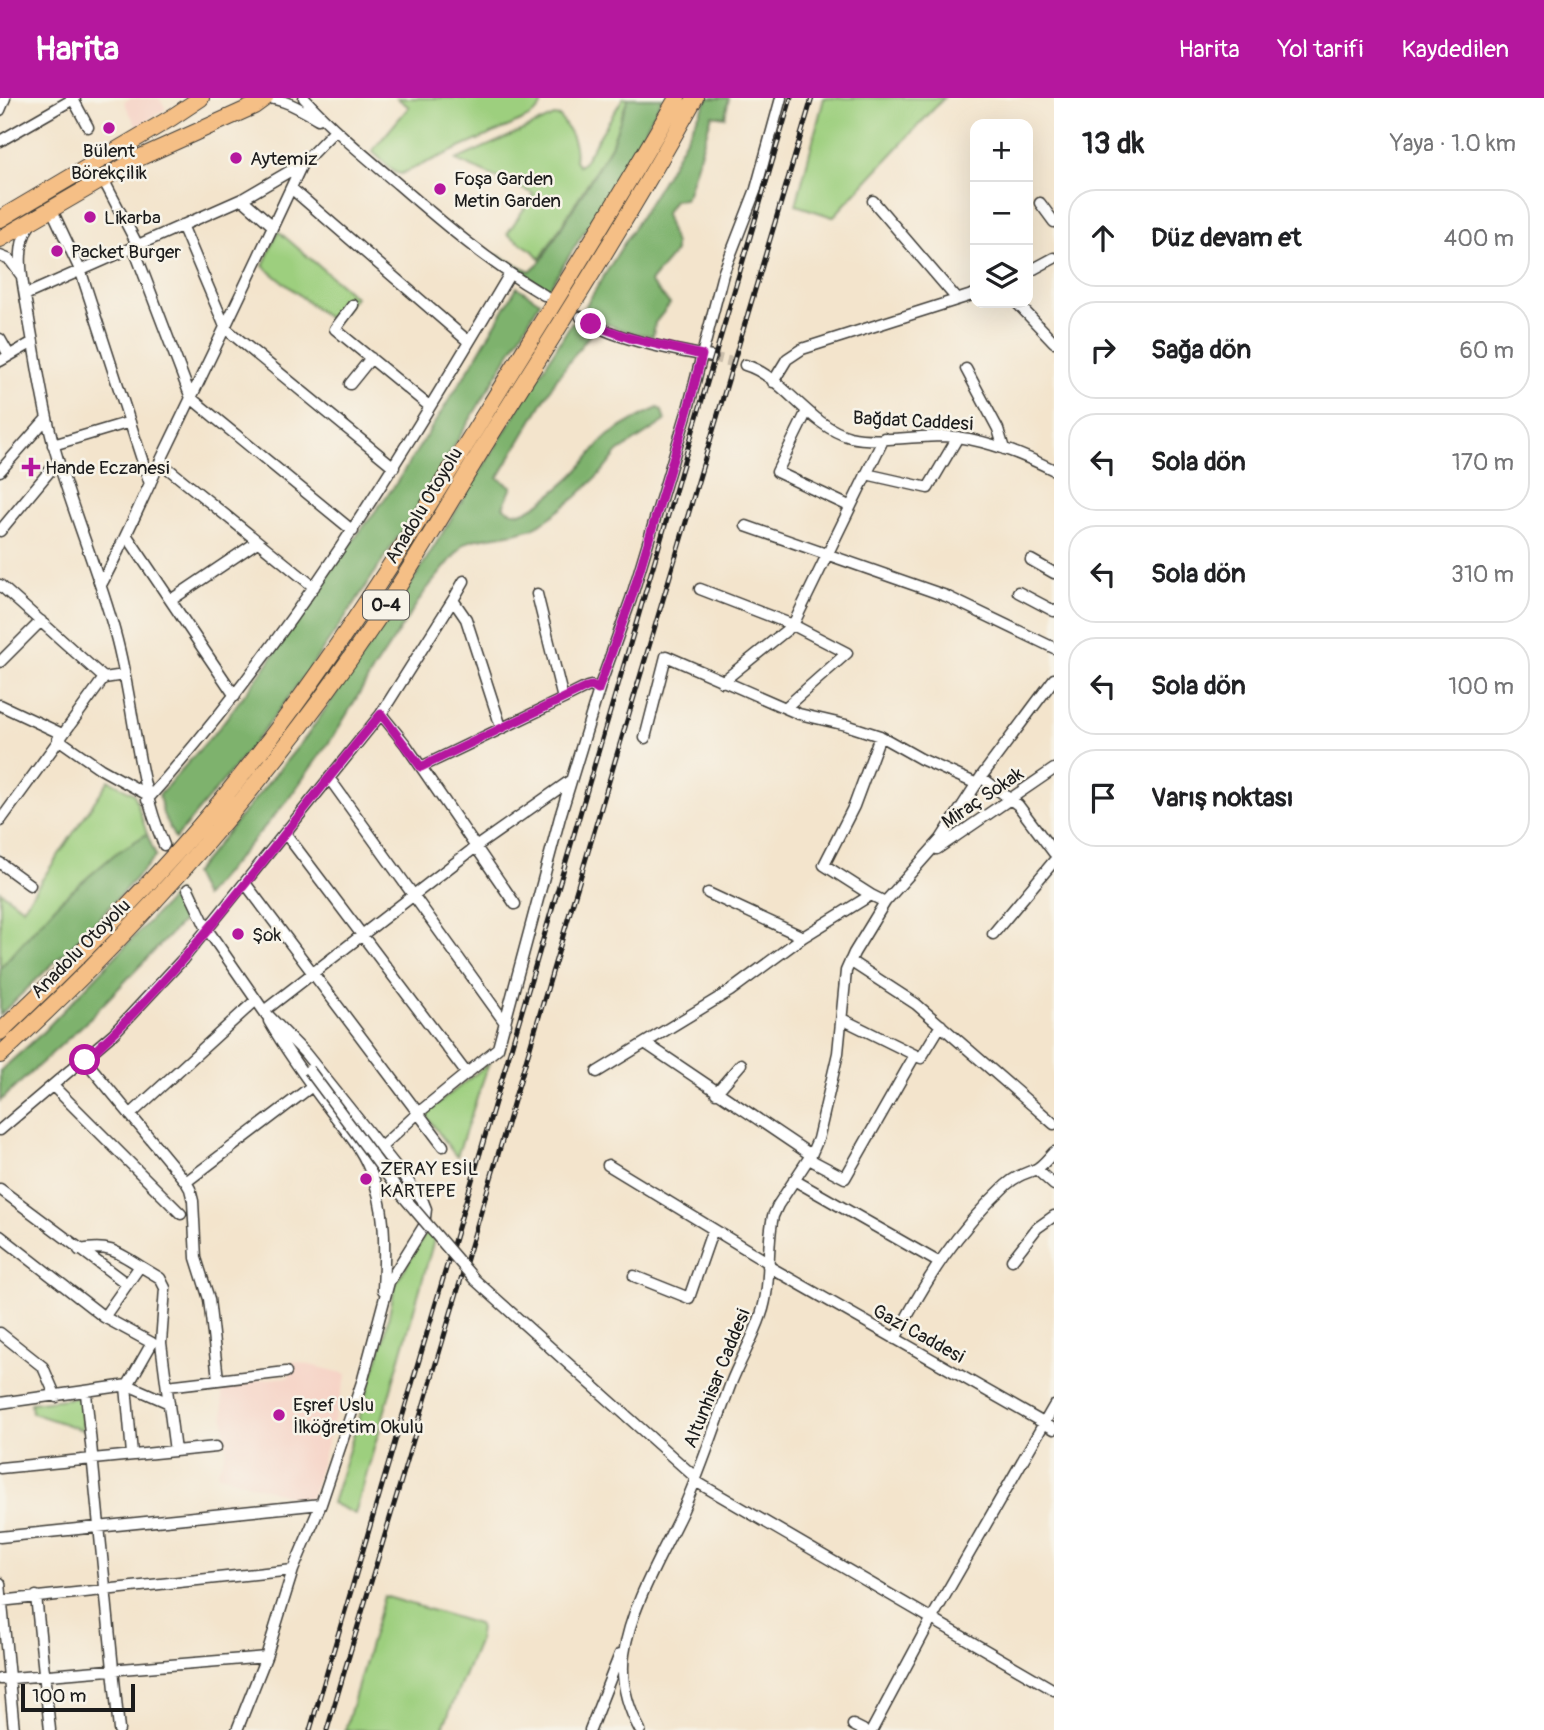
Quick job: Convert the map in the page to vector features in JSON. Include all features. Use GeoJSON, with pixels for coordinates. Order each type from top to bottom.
{"type":"FeatureCollection","features":[{"type":"Feature","properties":{"kind":"highway"},"geometry":{"type":"LineString","coordinates":[[4,213],[171,118],[201,98]]}},
{"type":"Feature","properties":{"kind":"highway"},"geometry":{"type":"LineString","coordinates":[[0,239],[163,145],[252,107],[266,98]]}},
{"type":"Feature","properties":{"kind":"highway","name":"Anadolu Otoyolu"},"geometry":{"type":"LineString","coordinates":[[0,1032],[122,914],[232,788],[299,701],[415,528],[608,217],[677,98]]}},
{"type":"Feature","properties":{"kind":"highway","name":"Anadolu Otoyolu"},"geometry":{"type":"LineString","coordinates":[[0,1055],[124,936],[160,897],[310,715],[408,570],[633,206],[695,98]]}},
{"type":"Feature","properties":{"kind":"highway"},"geometry":{"type":"LineString","coordinates":[[0,1027],[42,993]]}},
{"type":"Feature","properties":{"kind":"street"},"geometry":{"type":"LineString","coordinates":[[0,110],[5,98]]}},
{"type":"Feature","properties":{"kind":"street"},"geometry":{"type":"LineString","coordinates":[[266,98],[296,107],[335,130]]}},
{"type":"Feature","properties":{"kind":"street"},"geometry":{"type":"LineString","coordinates":[[304,98],[335,130],[466,242],[509,275],[544,295]]}},
{"type":"Feature","properties":{"kind":"street"},"geometry":{"type":"LineString","coordinates":[[380,1148],[418,1113],[498,1048],[598,690],[631,599],[688,409],[707,356],[723,274],[756,189],[781,98]]}},
{"type":"Feature","properties":{"kind":"street"},"geometry":{"type":"LineString","coordinates":[[0,141],[70,99],[89,127]]}},
{"type":"Feature","properties":{"kind":"street"},"geometry":{"type":"LineString","coordinates":[[25,295],[242,199],[302,164],[335,130]]}},
{"type":"Feature","properties":{"kind":"street"},"geometry":{"type":"LineString","coordinates":[[101,585],[226,329],[302,164]]}},
{"type":"Feature","properties":{"kind":"street"},"geometry":{"type":"LineString","coordinates":[[103,179],[135,245],[191,398],[353,531]]}},
{"type":"Feature","properties":{"kind":"street"},"geometry":{"type":"LineString","coordinates":[[290,188],[470,342]]}},
{"type":"Feature","properties":{"kind":"street"},"geometry":{"type":"LineString","coordinates":[[242,199],[273,226]]}},
{"type":"Feature","properties":{"kind":"street"},"geometry":{"type":"LineString","coordinates":[[873,201],[957,299]]}},
{"type":"Feature","properties":{"kind":"street"},"geometry":{"type":"LineString","coordinates":[[1040,203],[1054,222]]}},
{"type":"Feature","properties":{"kind":"street"},"geometry":{"type":"LineString","coordinates":[[51,208],[81,272],[150,484]]}},
{"type":"Feature","properties":{"kind":"street"},"geometry":{"type":"LineString","coordinates":[[37,217],[29,226],[22,243],[23,277],[47,418],[58,461],[116,635],[147,797],[164,845]]}},
{"type":"Feature","properties":{"kind":"street"},"geometry":{"type":"LineString","coordinates":[[182,225],[226,329],[394,467]]}},
{"type":"Feature","properties":{"kind":"street"},"geometry":{"type":"LineString","coordinates":[[0,256],[10,260],[23,277]]}},
{"type":"Feature","properties":{"kind":"street"},"geometry":{"type":"LineString","coordinates":[[1033,269],[1054,258]]}},
{"type":"Feature","properties":{"kind":"street"},"geometry":{"type":"LineString","coordinates":[[147,797],[197,745],[235,696],[353,531],[509,275]]}},
{"type":"Feature","properties":{"kind":"street"},"geometry":{"type":"LineString","coordinates":[[773,382],[787,359],[802,349],[970,295]]}},
{"type":"Feature","properties":{"kind":"street"},"geometry":{"type":"LineString","coordinates":[[353,305],[335,329],[429,406]]}},
{"type":"Feature","properties":{"kind":"street"},"geometry":{"type":"LineString","coordinates":[[1022,308],[1054,342]]}},
{"type":"Feature","properties":{"kind":"street"},"geometry":{"type":"LineString","coordinates":[[581,317],[591,324],[630,338],[707,356]]}},
{"type":"Feature","properties":{"kind":"street"},"geometry":{"type":"LineString","coordinates":[[0,339],[5,358],[33,342]]}},
{"type":"Feature","properties":{"kind":"street"},"geometry":{"type":"LineString","coordinates":[[350,384],[370,358]]}},
{"type":"Feature","properties":{"kind":"street","name":"Bağdat Caddesi"},"geometry":{"type":"LineString","coordinates":[[745,365],[757,369],[827,426],[850,437],[958,437],[1004,449],[1054,470]]}},
{"type":"Feature","properties":{"kind":"street"},"geometry":{"type":"LineString","coordinates":[[966,369],[998,429],[1004,449]]}},
{"type":"Feature","properties":{"kind":"street"},"geometry":{"type":"LineString","coordinates":[[807,411],[776,472],[849,506]]}},
{"type":"Feature","properties":{"kind":"street"},"geometry":{"type":"LineString","coordinates":[[0,471],[47,418]]}},
{"type":"Feature","properties":{"kind":"street"},"geometry":{"type":"LineString","coordinates":[[54,445],[130,422]]}},
{"type":"Feature","properties":{"kind":"street"},"geometry":{"type":"LineString","coordinates":[[866,474],[928,488],[958,437]]}},
{"type":"Feature","properties":{"kind":"street"},"geometry":{"type":"LineString","coordinates":[[722,682],[793,625],[884,438]]}},
{"type":"Feature","properties":{"kind":"street"},"geometry":{"type":"LineString","coordinates":[[0,531],[58,461]]}},
{"type":"Feature","properties":{"kind":"street"},"geometry":{"type":"LineString","coordinates":[[160,462],[314,587]]}},
{"type":"Feature","properties":{"kind":"street"},"geometry":{"type":"LineString","coordinates":[[746,526],[946,596],[1054,648]]}},
{"type":"Feature","properties":{"kind":"street"},"geometry":{"type":"LineString","coordinates":[[127,536],[235,696]]}},
{"type":"Feature","properties":{"kind":"street"},"geometry":{"type":"LineString","coordinates":[[171,600],[257,542]]}},
{"type":"Feature","properties":{"kind":"street"},"geometry":{"type":"LineString","coordinates":[[1031,560],[1054,573]]}},
{"type":"Feature","properties":{"kind":"street"},"geometry":{"type":"LineString","coordinates":[[0,1130],[114,1033],[207,929],[381,714],[464,581]]}},
{"type":"Feature","properties":{"kind":"street"},"geometry":{"type":"LineString","coordinates":[[0,602],[4,589],[104,678]]}},
{"type":"Feature","properties":{"kind":"street"},"geometry":{"type":"LineString","coordinates":[[701,589],[793,625],[848,653],[785,708]]}},
{"type":"Feature","properties":{"kind":"street"},"geometry":{"type":"LineString","coordinates":[[1018,592],[1054,611]]}},
{"type":"Feature","properties":{"kind":"street"},"geometry":{"type":"LineString","coordinates":[[537,594],[563,699]]}},
{"type":"Feature","properties":{"kind":"street"},"geometry":{"type":"LineString","coordinates":[[453,600],[466,619],[501,727]]}},
{"type":"Feature","properties":{"kind":"street"},"geometry":{"type":"LineString","coordinates":[[0,662],[41,621]]}},
{"type":"Feature","properties":{"kind":"street"},"geometry":{"type":"LineString","coordinates":[[645,738],[666,656],[810,718],[846,725],[880,736],[921,759],[979,781],[1012,798],[1054,853]]}},
{"type":"Feature","properties":{"kind":"street"},"geometry":{"type":"LineString","coordinates":[[2,815],[104,678],[124,675]]}},
{"type":"Feature","properties":{"kind":"street","name":"Altunhisar Caddesi"},"geometry":{"type":"LineString","coordinates":[[639,1730],[624,1686],[623,1656],[626,1639],[636,1610],[695,1480],[761,1316],[774,1216],[778,1205],[810,1157],[829,1099],[842,1020],[844,980],[850,961],[885,901],[929,854],[1054,679]]}},
{"type":"Feature","properties":{"kind":"street"},"geometry":{"type":"LineString","coordinates":[[421,767],[587,687],[592,686],[598,690]]}},
{"type":"Feature","properties":{"kind":"street"},"geometry":{"type":"LineString","coordinates":[[0,705],[60,736],[101,769],[147,797]]}},
{"type":"Feature","properties":{"kind":"street"},"geometry":{"type":"LineString","coordinates":[[381,714],[477,846],[515,904]]}},
{"type":"Feature","properties":{"kind":"street"},"geometry":{"type":"LineString","coordinates":[[880,736],[854,806],[824,865],[885,901]]}},
{"type":"Feature","properties":{"kind":"street","name":"Miraç Sokak"},"geometry":{"type":"LineString","coordinates":[[929,854],[1054,769]]}},
{"type":"Feature","properties":{"kind":"street"},"geometry":{"type":"LineString","coordinates":[[329,778],[506,1024]]}},
{"type":"Feature","properties":{"kind":"street"},"geometry":{"type":"LineString","coordinates":[[264,1012],[477,846],[572,779]]}},
{"type":"Feature","properties":{"kind":"street"},"geometry":{"type":"LineString","coordinates":[[285,833],[467,1074]]}},
{"type":"Feature","properties":{"kind":"street"},"geometry":{"type":"LineString","coordinates":[[993,934],[1054,861]]}},
{"type":"Feature","properties":{"kind":"street"},"geometry":{"type":"LineString","coordinates":[[0,863],[30,885]]}},
{"type":"Feature","properties":{"kind":"street"},"geometry":{"type":"LineString","coordinates":[[245,883],[443,1146]]}},
{"type":"Feature","properties":{"kind":"street"},"geometry":{"type":"LineString","coordinates":[[188,889],[207,929],[264,1012],[402,1195],[475,1280],[695,1480],[1054,1690]]}},
{"type":"Feature","properties":{"kind":"street"},"geometry":{"type":"LineString","coordinates":[[708,893],[803,937]]}},
{"type":"Feature","properties":{"kind":"street"},"geometry":{"type":"LineString","coordinates":[[597,1072],[730,990],[803,937],[871,895]]}},
{"type":"Feature","properties":{"kind":"street"},"geometry":{"type":"LineString","coordinates":[[850,961],[895,988],[1054,1124]]}},
{"type":"Feature","properties":{"kind":"street"},"geometry":{"type":"LineString","coordinates":[[131,1115],[256,1000]]}},
{"type":"Feature","properties":{"kind":"street"},"geometry":{"type":"LineString","coordinates":[[264,1012],[280,1041],[356,1144],[373,1177],[384,1223],[383,1303]]}},
{"type":"Feature","properties":{"kind":"street"},"geometry":{"type":"LineString","coordinates":[[230,1730],[237,1730],[266,1657],[293,1570],[321,1504],[366,1371],[383,1303],[394,1274],[420,1234],[426,1209],[422,1199],[297,1044],[264,1012]]}},
{"type":"Feature","properties":{"kind":"street"},"geometry":{"type":"LineString","coordinates":[[842,1020],[921,1058],[941,1025]]}},
{"type":"Feature","properties":{"kind":"street"},"geometry":{"type":"LineString","coordinates":[[645,1043],[716,1094],[845,1178],[915,1055]]}},
{"type":"Feature","properties":{"kind":"street"},"geometry":{"type":"LineString","coordinates":[[85,1060],[191,1189],[196,1258],[209,1299],[218,1379]]}},
{"type":"Feature","properties":{"kind":"street"},"geometry":{"type":"LineString","coordinates":[[716,1094],[741,1064]]}},
{"type":"Feature","properties":{"kind":"street"},"geometry":{"type":"LineString","coordinates":[[53,1086],[181,1214]]}},
{"type":"Feature","properties":{"kind":"street"},"geometry":{"type":"LineString","coordinates":[[186,1182],[312,1086]]}},
{"type":"Feature","properties":{"kind":"street"},"geometry":{"type":"LineString","coordinates":[[895,1339],[938,1262],[952,1243],[1004,1187],[1021,1174],[1036,1169],[1054,1152]]}},
{"type":"Feature","properties":{"kind":"street","name":"Gazi Caddesi"},"geometry":{"type":"LineString","coordinates":[[608,1165],[768,1265],[1050,1426]]}},
{"type":"Feature","properties":{"kind":"street"},"geometry":{"type":"LineString","coordinates":[[1036,1169],[1054,1185]]}},
{"type":"Feature","properties":{"kind":"street"},"geometry":{"type":"LineString","coordinates":[[794,1180],[938,1262]]}},
{"type":"Feature","properties":{"kind":"street"},"geometry":{"type":"LineString","coordinates":[[0,1189],[127,1284]]}},
{"type":"Feature","properties":{"kind":"street"},"geometry":{"type":"LineString","coordinates":[[1012,1260],[1037,1228],[1054,1216]]}},
{"type":"Feature","properties":{"kind":"street"},"geometry":{"type":"LineString","coordinates":[[635,1276],[689,1298],[713,1229]]}},
{"type":"Feature","properties":{"kind":"street"},"geometry":{"type":"LineString","coordinates":[[0,1236],[104,1317],[156,1343]]}},
{"type":"Feature","properties":{"kind":"street"},"geometry":{"type":"LineString","coordinates":[[79,1250],[111,1248],[160,1278],[165,1287],[156,1343],[167,1386],[175,1451]]}},
{"type":"Feature","properties":{"kind":"street"},"geometry":{"type":"LineString","coordinates":[[104,1317],[140,1266]]}},
{"type":"Feature","properties":{"kind":"street"},"geometry":{"type":"LineString","coordinates":[[0,1333],[43,1367],[56,1397]]}},
{"type":"Feature","properties":{"kind":"street"},"geometry":{"type":"LineString","coordinates":[[132,1454],[127,1386],[156,1343]]}},
{"type":"Feature","properties":{"kind":"street"},"geometry":{"type":"LineString","coordinates":[[167,1386],[286,1372]]}},
{"type":"Feature","properties":{"kind":"street"},"geometry":{"type":"LineString","coordinates":[[0,1403],[127,1386],[169,1403]]}},
{"type":"Feature","properties":{"kind":"street"},"geometry":{"type":"LineString","coordinates":[[86,1393],[120,1730]]}},
{"type":"Feature","properties":{"kind":"street"},"geometry":{"type":"LineString","coordinates":[[872,1730],[932,1618],[1050,1426],[1054,1406]]}},
{"type":"Feature","properties":{"kind":"street"},"geometry":{"type":"LineString","coordinates":[[0,1468],[216,1447]]}},
{"type":"Feature","properties":{"kind":"street"},"geometry":{"type":"LineString","coordinates":[[0,1537],[321,1504]]}},
{"type":"Feature","properties":{"kind":"street"},"geometry":{"type":"LineString","coordinates":[[1,1601],[293,1570]]}},
{"type":"Feature","properties":{"kind":"street"},"geometry":{"type":"LineString","coordinates":[[0,1583],[5,1679],[14,1730]]}},
{"type":"Feature","properties":{"kind":"street"},"geometry":{"type":"LineString","coordinates":[[36,1596],[50,1730]]}},
{"type":"Feature","properties":{"kind":"street"},"geometry":{"type":"LineString","coordinates":[[590,1730],[626,1639]]}},
{"type":"Feature","properties":{"kind":"street"},"geometry":{"type":"LineString","coordinates":[[5,1679],[266,1657]]}},
{"type":"Feature","properties":{"kind":"shaded area"},"geometry":{"type":"Polygon","coordinates":[[[131,98],[159,98],[166,109],[137,127],[124,102],[131,98]]]}},
{"type":"Feature","properties":{"kind":"shaded area","name":"Eşref Uslu İlköğretim Okulu"},"geometry":{"type":"Polygon","coordinates":[[[293,1361],[347,1374],[311,1499],[295,1498],[217,1474],[226,1450],[221,1383],[289,1377],[293,1361]]]}},
{"type":"Feature","properties":{"kind":"green space"},"geometry":{"type":"Polygon","coordinates":[[[397,98],[542,98],[542,102],[539,109],[527,118],[401,174],[394,172],[372,151],[409,107],[397,98]]]}},
{"type":"Feature","properties":{"kind":"green space"},"geometry":{"type":"Polygon","coordinates":[[[623,98],[628,98],[611,146],[540,259],[533,251],[507,234],[534,194],[456,160],[554,116],[560,117],[569,132],[574,143],[575,160],[579,166],[623,98]]]}},
{"type":"Feature","properties":{"kind":"green space"},"geometry":{"type":"Polygon","coordinates":[[[628,98],[663,98],[617,179],[548,290],[526,282],[490,254],[530,271],[541,261],[611,146],[628,98]]]}},
{"type":"Feature","properties":{"kind":"green space"},"geometry":{"type":"Polygon","coordinates":[[[708,98],[729,98],[725,117],[712,115],[688,193],[684,199],[674,200],[665,214],[675,252],[650,282],[670,304],[655,323],[653,336],[607,324],[583,310],[666,175],[708,98]]]}},
{"type":"Feature","properties":{"kind":"green space"},"geometry":{"type":"Polygon","coordinates":[[[824,98],[944,98],[833,217],[796,205],[824,98]]]}},
{"type":"Feature","properties":{"kind":"green space"},"geometry":{"type":"Polygon","coordinates":[[[278,231],[355,297],[334,323],[263,266],[278,231]]]}},
{"type":"Feature","properties":{"kind":"green space"},"geometry":{"type":"Polygon","coordinates":[[[517,287],[540,302],[440,470],[370,580],[295,688],[175,839],[163,814],[159,795],[218,729],[266,666],[318,587],[395,485],[517,287]]]}},
{"type":"Feature","properties":{"kind":"green space"},"geometry":{"type":"Polygon","coordinates":[[[572,322],[591,333],[557,378],[498,478],[512,487],[503,507],[520,513],[537,505],[575,473],[605,439],[639,417],[658,408],[665,421],[618,452],[576,497],[548,519],[533,528],[464,544],[426,590],[335,734],[287,801],[204,897],[193,874],[306,737],[400,602],[572,322]]]}},
{"type":"Feature","properties":{"kind":"green space"},"geometry":{"type":"Polygon","coordinates":[[[109,780],[134,794],[147,834],[115,854],[59,902],[0,968],[0,891],[23,908],[109,780]]]}},
{"type":"Feature","properties":{"kind":"green space"},"geometry":{"type":"Polygon","coordinates":[[[147,834],[156,856],[90,928],[0,1015],[0,968],[59,902],[115,854],[147,834]]]}},
{"type":"Feature","properties":{"kind":"green space"},"geometry":{"type":"Polygon","coordinates":[[[177,892],[187,917],[85,1023],[0,1101],[0,1071],[39,1036],[177,892]]]}},
{"type":"Feature","properties":{"kind":"green space"},"geometry":{"type":"Polygon","coordinates":[[[489,1063],[457,1156],[425,1114],[489,1063]]]}},
{"type":"Feature","properties":{"kind":"green space"},"geometry":{"type":"Polygon","coordinates":[[[427,1231],[434,1240],[355,1514],[332,1503],[384,1339],[395,1285],[427,1231]]]}},
{"type":"Feature","properties":{"kind":"green space"},"geometry":{"type":"Polygon","coordinates":[[[81,1397],[83,1430],[32,1413],[31,1403],[81,1397]]]}},
{"type":"Feature","properties":{"kind":"green space"},"geometry":{"type":"Polygon","coordinates":[[[384,1596],[478,1624],[480,1628],[478,1642],[442,1730],[345,1730],[384,1596]]]}},
{"type":"Feature","properties":{"kind":"tunnel"},"geometry":{"type":"LineString","coordinates":[[712,357],[745,365]]}},
{"type":"Feature","properties":{"kind":"railway"},"geometry":{"type":"LineString","coordinates":[[310,1730],[791,98]]}},
{"type":"Feature","properties":{"kind":"railway"},"geometry":{"type":"LineString","coordinates":[[327,1730],[812,98]]}},
{"type":"Feature","properties":{"kind":"place","name":"Bülent Börekçilik"},"geometry":{"type":"Point","coordinates":[109,128]}},
{"type":"Feature","properties":{"kind":"place","name":"Aytemiz"},"geometry":{"type":"Point","coordinates":[236,158]}},
{"type":"Feature","properties":{"kind":"place","name":"Foşa Garden Metin Garden"},"geometry":{"type":"Point","coordinates":[440,189]}},
{"type":"Feature","properties":{"kind":"place","name":"Likarba"},"geometry":{"type":"Point","coordinates":[90,217]}},
{"type":"Feature","properties":{"kind":"place","name":"Packet Burger"},"geometry":{"type":"Point","coordinates":[57,251]}},
{"type":"Feature","properties":{"kind":"place","name":"Hande Eczanesi"},"geometry":{"type":"Point","coordinates":[31,467]}},
{"type":"Feature","properties":{"kind":"place","name":"Şok"},"geometry":{"type":"Point","coordinates":[238,934]}},
{"type":"Feature","properties":{"kind":"place","name":"ZERAY ESİL KARTEPE"},"geometry":{"type":"Point","coordinates":[366,1179]}},
{"type":"Feature","properties":{"kind":"place","name":"Eşref Uslu İlköğretim Okulu"},"geometry":{"type":"Point","coordinates":[279,1415]}},
{"type":"Feature","properties":{"kind":"route"},"geometry":{"type":"LineString","coordinates":[[85,1060],[183,959],[381,714],[421,767],[587,687],[592,686],[598,690],[622,628],[702,355],[630,338],[591,324]]}}]}
